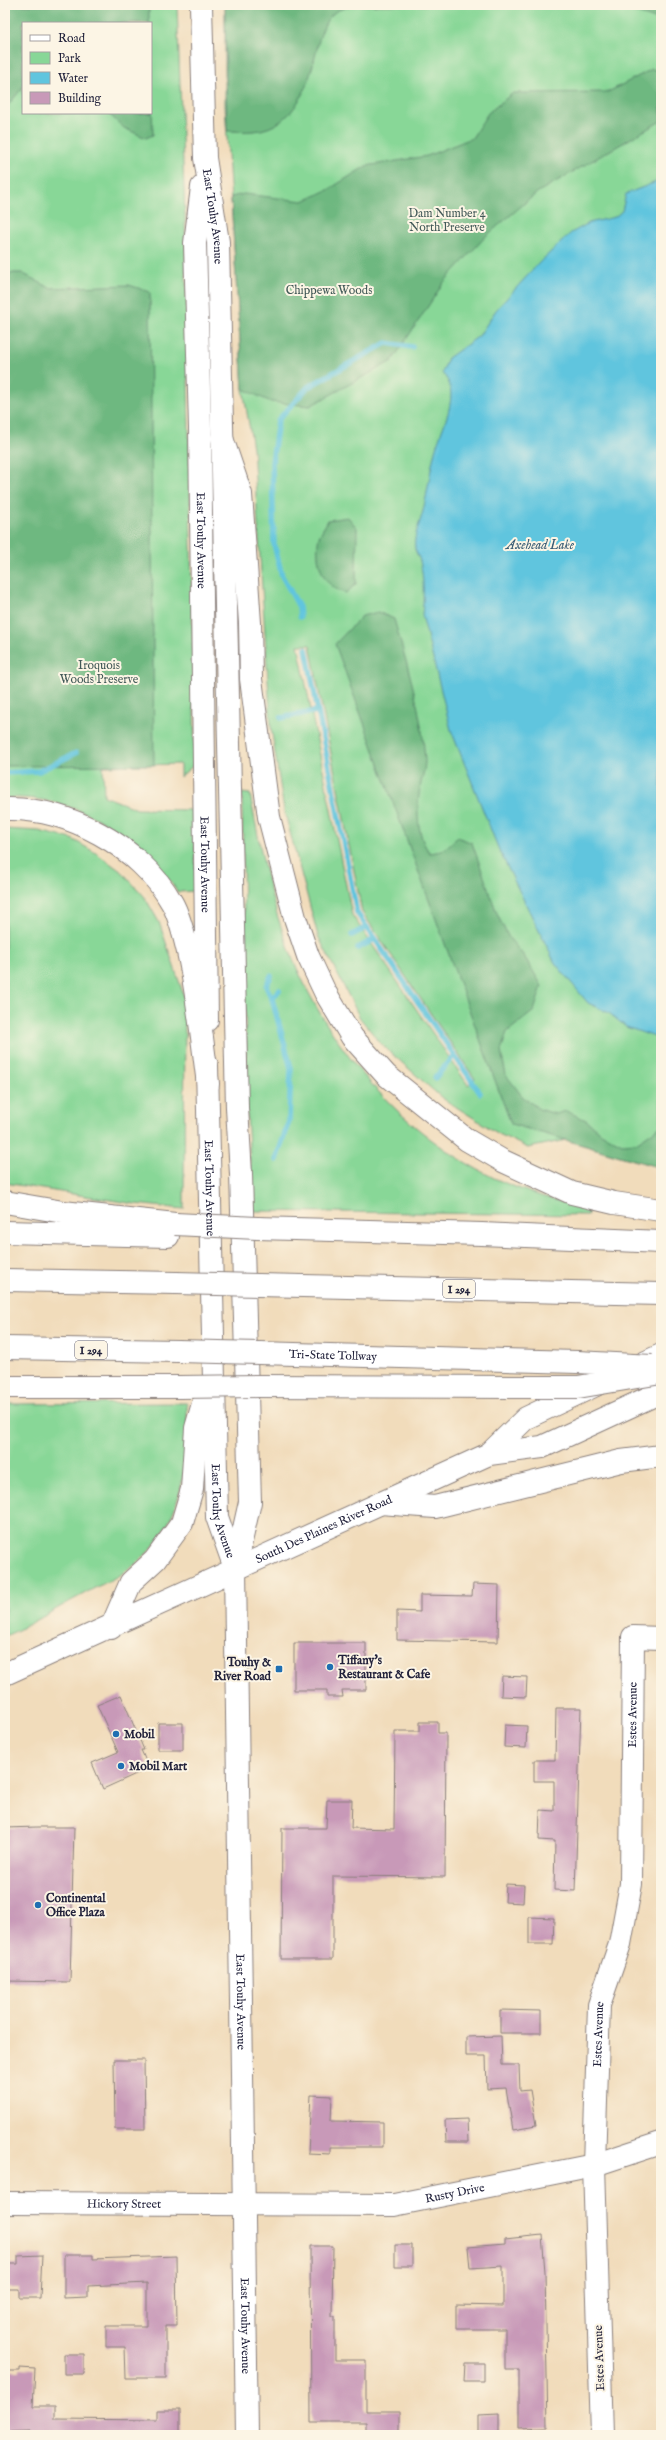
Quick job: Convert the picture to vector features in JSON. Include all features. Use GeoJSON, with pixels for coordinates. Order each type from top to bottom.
{"type":"FeatureCollection","features":[{"type":"Feature","properties":{"kind":"main road","name":"East Touhy Avenue"},"geometry":{"type":"LineString","coordinates":[[201,5],[205,158],[218,242],[237,1108],[242,1182],[250,1502],[235,1568],[247,2435]]}},
{"type":"Feature","properties":{"kind":"main road","name":"East Touhy Avenue"},"geometry":{"type":"LineString","coordinates":[[205,158],[195,243],[200,428],[208,1084],[217,1518],[235,1568]]}},
{"type":"Feature","properties":{"kind":"main road"},"geometry":{"type":"LineString","coordinates":[[222,438],[241,494],[250,623],[251,679],[269,817],[295,918],[308,956],[325,992],[352,1037],[386,1075],[467,1140],[503,1161],[572,1193],[614,1203],[661,1210]]}},
{"type":"Feature","properties":{"kind":"main road"},"geometry":{"type":"LineString","coordinates":[[5,809],[54,812],[83,824],[122,846],[160,885],[172,904],[183,932],[196,987],[208,1084]]}},
{"type":"Feature","properties":{"kind":"main road"},"geometry":{"type":"LineString","coordinates":[[5,1202],[175,1230]]}},
{"type":"Feature","properties":{"kind":"main road"},"geometry":{"type":"LineString","coordinates":[[5,1232],[175,1230],[486,1246],[587,1240],[661,1242]]}},
{"type":"Feature","properties":{"kind":"main road","name":"I 294"},"geometry":{"type":"LineString","coordinates":[[5,1280],[661,1294]]}},
{"type":"Feature","properties":{"kind":"main road","name":"Tri-State Tollway"},"geometry":{"type":"LineString","coordinates":[[5,1348],[259,1353],[577,1362],[661,1366]]}},
{"type":"Feature","properties":{"kind":"main road","name":"South Des Plaines River Road"},"geometry":{"type":"LineString","coordinates":[[489,1454],[526,1418],[661,1355]]}},
{"type":"Feature","properties":{"kind":"main road"},"geometry":{"type":"LineString","coordinates":[[111,1628],[131,1582],[155,1560],[182,1523],[192,1489],[196,1428],[214,1364]]}},
{"type":"Feature","properties":{"kind":"main road"},"geometry":{"type":"LineString","coordinates":[[5,1387],[578,1387],[661,1373]]}},
{"type":"Feature","properties":{"kind":"main road","name":"South Des Plaines River Road"},"geometry":{"type":"LineString","coordinates":[[5,1674],[111,1628],[235,1568],[489,1454],[542,1447],[661,1392]]}},
{"type":"Feature","properties":{"kind":"main road"},"geometry":{"type":"LineString","coordinates":[[380,1503],[435,1507],[621,1461],[661,1456]]}},
{"type":"Feature","properties":{"kind":"main road","name":"Estes Avenue"},"geometry":{"type":"LineString","coordinates":[[602,2435],[594,2165],[599,2006],[620,1944],[631,1884],[633,1637],[661,1638]]}},
{"type":"Feature","properties":{"kind":"main road","name":"Rusty Drive"},"geometry":{"type":"LineString","coordinates":[[243,2205],[394,2205],[594,2165],[661,2143]]}},
{"type":"Feature","properties":{"kind":"main road","name":"Hickory Street"},"geometry":{"type":"LineString","coordinates":[[5,2203],[243,2205]]}},
{"type":"Feature","properties":{"kind":"green space","name":"Iroquois Woods Preserve"},"geometry":{"type":"Polygon","coordinates":[[[5,5],[177,5],[185,216],[195,764],[180,777],[180,764],[103,766],[104,796],[137,809],[194,810],[196,891],[178,892],[162,871],[144,853],[125,836],[103,822],[80,811],[56,803],[31,799],[5,798],[5,5]]]}},
{"type":"Feature","properties":{"kind":"green space"},"geometry":{"type":"Polygon","coordinates":[[[5,5],[149,5],[149,22],[22,22],[22,88],[5,109],[5,5]]]}},
{"type":"Feature","properties":{"kind":"green space","name":"Dam Number 4 North Preserve"},"geometry":{"type":"Polygon","coordinates":[[[225,5],[661,5],[661,1168],[566,1140],[528,1148],[499,1134],[442,1098],[382,1045],[360,1018],[318,936],[284,810],[271,727],[253,448],[243,389],[225,106],[225,5]],[[298,645],[352,915],[468,1085],[475,1079],[362,912],[310,645],[298,645]]]}},
{"type":"Feature","properties":{"kind":"green space"},"geometry":{"type":"Polygon","coordinates":[[[225,5],[361,5],[335,12],[326,22],[318,44],[311,72],[300,100],[281,121],[269,128],[254,131],[227,131],[225,5]]]}},
{"type":"Feature","properties":{"kind":"green space"},"geometry":{"type":"Polygon","coordinates":[[[628,5],[661,5],[661,21],[631,11],[628,5]]]}},
{"type":"Feature","properties":{"kind":"green space","name":"Chippewa Woods"},"geometry":{"type":"Polygon","coordinates":[[[652,69],[661,71],[661,121],[538,192],[486,236],[444,282],[392,361],[310,406],[271,402],[243,389],[231,197],[244,194],[303,201],[328,190],[366,166],[427,156],[472,138],[488,113],[513,93],[608,92],[652,69]]]}},
{"type":"Feature","properties":{"kind":"green space"},"geometry":{"type":"Polygon","coordinates":[[[152,106],[153,135],[146,138],[124,128],[109,114],[152,114],[152,106]]]}},
{"type":"Feature","properties":{"kind":"green space"},"geometry":{"type":"Polygon","coordinates":[[[5,273],[22,273],[50,288],[129,285],[150,292],[154,765],[5,766],[5,273]]]}},
{"type":"Feature","properties":{"kind":"green space"},"geometry":{"type":"Polygon","coordinates":[[[348,517],[357,528],[356,584],[346,593],[338,590],[326,579],[319,563],[318,546],[319,537],[328,520],[348,517]]]}},
{"type":"Feature","properties":{"kind":"green space"},"geometry":{"type":"Polygon","coordinates":[[[378,612],[394,619],[418,708],[424,744],[425,762],[418,805],[422,839],[430,853],[442,851],[458,837],[472,843],[498,916],[509,938],[524,956],[542,986],[534,1011],[507,1032],[501,1051],[506,1075],[522,1096],[539,1109],[556,1114],[566,1111],[586,1120],[601,1133],[622,1144],[636,1143],[661,1126],[661,1168],[511,1124],[335,644],[362,616],[378,612]]]}},
{"type":"Feature","properties":{"kind":"green space"},"geometry":{"type":"Polygon","coordinates":[[[242,793],[250,794],[262,856],[272,897],[292,957],[308,992],[327,1025],[349,1057],[400,1114],[461,1160],[494,1178],[517,1188],[589,1210],[588,1215],[253,1211],[247,1114],[242,793]]]}},
{"type":"Feature","properties":{"kind":"green space"},"geometry":{"type":"Polygon","coordinates":[[[5,829],[39,831],[72,839],[96,853],[122,872],[144,896],[159,922],[185,999],[184,1209],[135,1204],[5,1183],[5,829]]]}},
{"type":"Feature","properties":{"kind":"green space"},"geometry":{"type":"Polygon","coordinates":[[[187,1403],[184,1473],[179,1495],[172,1516],[161,1536],[147,1554],[128,1570],[116,1577],[34,1622],[5,1636],[5,1404],[187,1403]]]}},
{"type":"Feature","properties":{"kind":"water","name":"Axehead Lake"},"geometry":{"type":"Polygon","coordinates":[[[661,180],[661,1039],[626,1027],[609,1013],[588,1003],[555,963],[499,850],[451,730],[422,615],[422,574],[420,561],[415,550],[415,544],[435,451],[449,411],[451,400],[451,390],[448,381],[442,373],[448,358],[479,336],[496,310],[540,262],[571,233],[589,223],[615,217],[622,211],[626,194],[661,180]]]}},
{"type":"Feature","properties":{"kind":"building"},"geometry":{"type":"Polygon","coordinates":[[[473,1584],[499,1585],[498,1642],[397,1640],[397,1611],[420,1612],[420,1595],[472,1596],[473,1584]]]}},
{"type":"Feature","properties":{"kind":"building","name":"Tiffany's Restaurant & Cafe"},"geometry":{"type":"Polygon","coordinates":[[[294,1643],[366,1643],[366,1690],[342,1690],[343,1697],[327,1697],[327,1690],[294,1690],[294,1643]]]}},
{"type":"Feature","properties":{"kind":"building"},"geometry":{"type":"Polygon","coordinates":[[[502,1676],[527,1677],[526,1697],[501,1696],[502,1676]]]}},
{"type":"Feature","properties":{"kind":"building"},"geometry":{"type":"Polygon","coordinates":[[[121,1695],[144,1750],[141,1750],[149,1768],[103,1789],[92,1763],[118,1752],[97,1705],[121,1695]]]}},
{"type":"Feature","properties":{"kind":"building"},"geometry":{"type":"Polygon","coordinates":[[[556,1708],[581,1708],[575,1891],[554,1890],[555,1841],[539,1840],[540,1810],[554,1811],[554,1781],[534,1781],[534,1760],[555,1760],[556,1708]]]}},
{"type":"Feature","properties":{"kind":"building"},"geometry":{"type":"Polygon","coordinates":[[[420,1722],[438,1722],[438,1733],[446,1733],[445,1877],[333,1876],[333,1959],[281,1959],[282,1828],[326,1828],[327,1800],[352,1800],[351,1828],[394,1829],[395,1731],[420,1731],[420,1722]]]}},
{"type":"Feature","properties":{"kind":"building"},"geometry":{"type":"Polygon","coordinates":[[[158,1723],[183,1723],[183,1750],[158,1750],[158,1723]]]}},
{"type":"Feature","properties":{"kind":"building"},"geometry":{"type":"Polygon","coordinates":[[[505,1725],[527,1726],[526,1748],[504,1747],[505,1725]]]}},
{"type":"Feature","properties":{"kind":"building","name":"Continental Office Plaza"},"geometry":{"type":"Polygon","coordinates":[[[74,1827],[70,1982],[5,1981],[5,1828],[74,1827]]]}},
{"type":"Feature","properties":{"kind":"building"},"geometry":{"type":"Polygon","coordinates":[[[506,1884],[524,1885],[523,1903],[505,1902],[506,1884]]]}},
{"type":"Feature","properties":{"kind":"building"},"geometry":{"type":"Polygon","coordinates":[[[529,1917],[554,1918],[553,1944],[529,1944],[529,1917]]]}},
{"type":"Feature","properties":{"kind":"building"},"geometry":{"type":"Polygon","coordinates":[[[500,2010],[541,2011],[541,2033],[500,2033],[500,2010]]]}},
{"type":"Feature","properties":{"kind":"building"},"geometry":{"type":"Polygon","coordinates":[[[501,2036],[502,2065],[519,2065],[520,2091],[530,2090],[536,2126],[513,2130],[506,2088],[487,2089],[486,2056],[466,2056],[466,2037],[501,2036]]]}},
{"type":"Feature","properties":{"kind":"building"},"geometry":{"type":"Polygon","coordinates":[[[114,2060],[144,2060],[145,2129],[115,2129],[114,2060]]]}},
{"type":"Feature","properties":{"kind":"building"},"geometry":{"type":"Polygon","coordinates":[[[311,2095],[332,2096],[331,2121],[383,2122],[383,2147],[330,2147],[330,2154],[308,2153],[311,2095]]]}},
{"type":"Feature","properties":{"kind":"building"},"geometry":{"type":"Polygon","coordinates":[[[467,2119],[468,2142],[446,2142],[445,2120],[467,2119]]]}},
{"type":"Feature","properties":{"kind":"building"},"geometry":{"type":"Polygon","coordinates":[[[542,2235],[545,2272],[548,2427],[519,2428],[519,2370],[505,2370],[505,2329],[456,2329],[456,2305],[503,2306],[503,2266],[470,2268],[468,2247],[505,2244],[505,2239],[542,2235]]]}},
{"type":"Feature","properties":{"kind":"building"},"geometry":{"type":"Polygon","coordinates":[[[395,2245],[412,2245],[412,2266],[395,2266],[395,2245]]]}},
{"type":"Feature","properties":{"kind":"building"},"geometry":{"type":"Polygon","coordinates":[[[310,2246],[333,2246],[332,2316],[335,2316],[335,2360],[366,2360],[366,2411],[400,2411],[400,2434],[366,2434],[366,2422],[311,2422],[310,2246]]]}},
{"type":"Feature","properties":{"kind":"building"},"geometry":{"type":"Polygon","coordinates":[[[42,2255],[40,2298],[19,2298],[19,2289],[5,2289],[5,2264],[18,2264],[18,2256],[42,2255]]]}},
{"type":"Feature","properties":{"kind":"building"},"geometry":{"type":"Polygon","coordinates":[[[64,2255],[93,2255],[93,2259],[176,2256],[177,2326],[166,2326],[166,2378],[126,2378],[125,2347],[106,2347],[106,2326],[147,2326],[147,2283],[88,2286],[88,2297],[64,2298],[64,2255]]]}},
{"type":"Feature","properties":{"kind":"building"},"geometry":{"type":"Polygon","coordinates":[[[64,2354],[84,2354],[84,2374],[64,2374],[64,2354]]]}},
{"type":"Feature","properties":{"kind":"building"},"geometry":{"type":"Polygon","coordinates":[[[465,2363],[484,2363],[484,2381],[464,2381],[465,2363]]]}},
{"type":"Feature","properties":{"kind":"building"},"geometry":{"type":"Polygon","coordinates":[[[20,2368],[35,2369],[33,2406],[55,2406],[55,2419],[157,2420],[157,2410],[180,2410],[180,2435],[31,2435],[31,2431],[5,2432],[5,2371],[20,2371],[20,2368]]]}},
{"type":"Feature","properties":{"kind":"building"},"geometry":{"type":"Polygon","coordinates":[[[499,2414],[499,2434],[478,2434],[478,2415],[499,2414]]]}},
{"type":"Feature","properties":{"kind":"waterway"},"geometry":{"type":"LineString","coordinates":[[300,617],[299,607],[282,576],[274,544],[272,463],[278,420],[308,387],[386,343],[412,347]]}},
{"type":"Feature","properties":{"kind":"waterway"},"geometry":{"type":"LineString","coordinates":[[306,649],[357,913],[480,1093]]}},
{"type":"Feature","properties":{"kind":"waterway"},"geometry":{"type":"LineString","coordinates":[[281,718],[317,711]]}},
{"type":"Feature","properties":{"kind":"waterway"},"geometry":{"type":"LineString","coordinates":[[5,773],[39,771],[76,753]]}},
{"type":"Feature","properties":{"kind":"waterway"},"geometry":{"type":"LineString","coordinates":[[352,935],[367,927]]}},
{"type":"Feature","properties":{"kind":"waterway"},"geometry":{"type":"LineString","coordinates":[[358,948],[375,939]]}},
{"type":"Feature","properties":{"kind":"waterway"},"geometry":{"type":"LineString","coordinates":[[271,976],[266,986],[272,999]]}},
{"type":"Feature","properties":{"kind":"waterway"},"geometry":{"type":"LineString","coordinates":[[276,1160],[289,1121],[291,1068],[272,999],[279,990]]}},
{"type":"Feature","properties":{"kind":"waterway"},"geometry":{"type":"LineString","coordinates":[[435,1078],[454,1055]]}},
{"type":"Feature","properties":{"kind":"place","name":"Tiffany's Restaurant & Cafe"},"geometry":{"type":"Point","coordinates":[330,1667]}},
{"type":"Feature","properties":{"kind":"place","name":"Touhy & River Road"},"geometry":{"type":"Point","coordinates":[279,1669]}},
{"type":"Feature","properties":{"kind":"place","name":"Mobil"},"geometry":{"type":"Point","coordinates":[116,1734]}},
{"type":"Feature","properties":{"kind":"place","name":"Mobil Mart"},"geometry":{"type":"Point","coordinates":[121,1766]}},
{"type":"Feature","properties":{"kind":"place","name":"Continental Office Plaza"},"geometry":{"type":"Point","coordinates":[38,1905]}}]}
